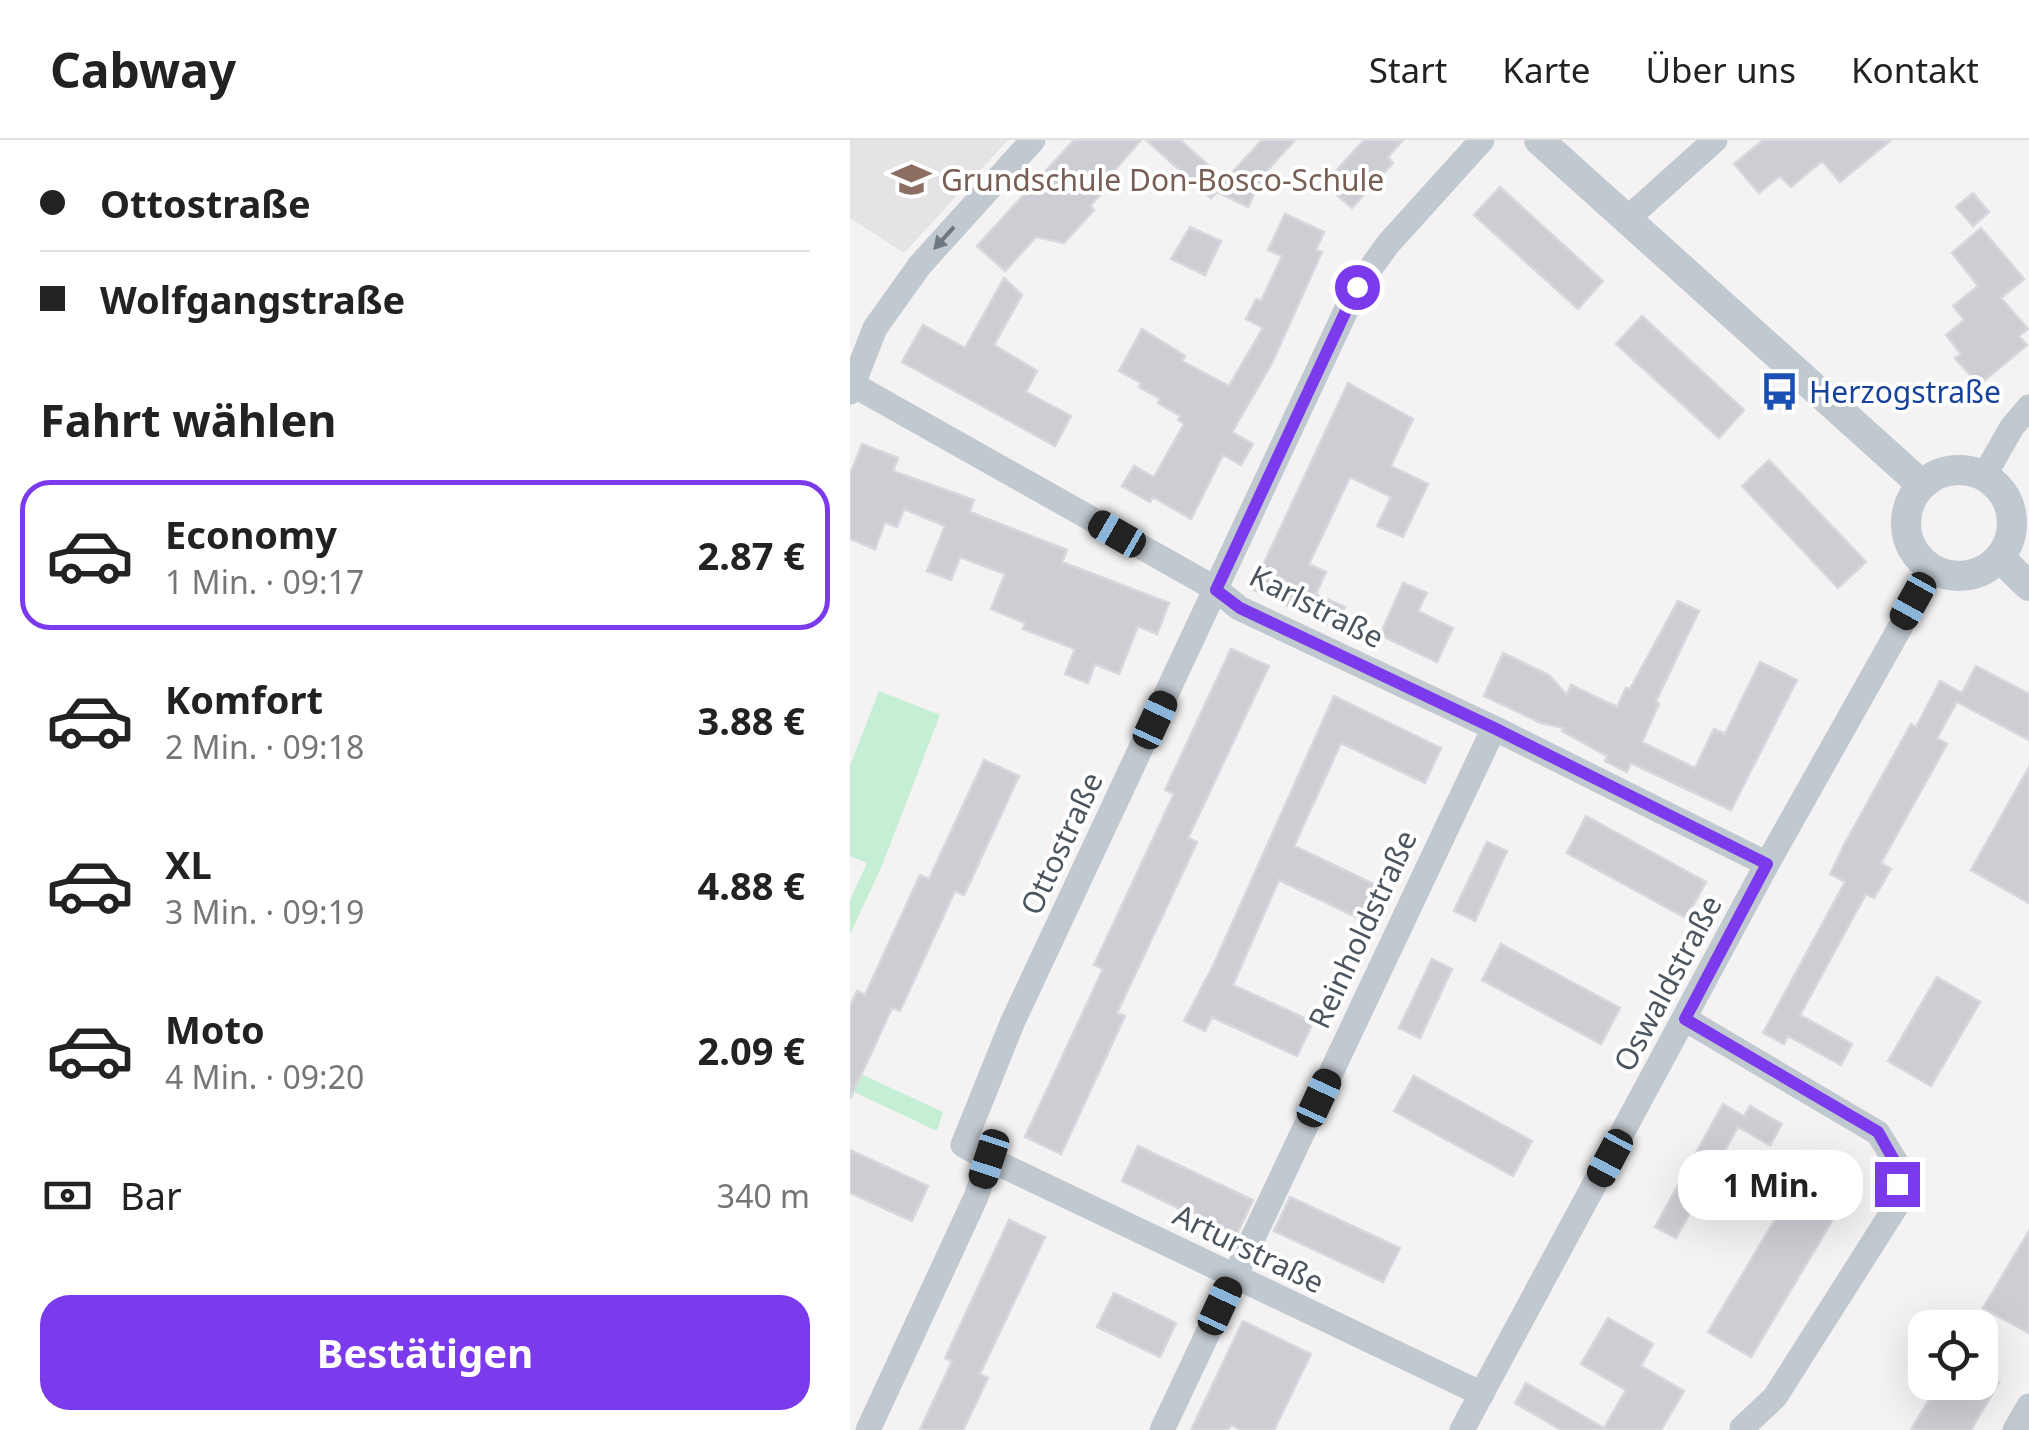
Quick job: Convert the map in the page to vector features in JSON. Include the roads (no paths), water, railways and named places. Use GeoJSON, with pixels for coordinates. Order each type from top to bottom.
{"type":"FeatureCollection","features":[{"type":"Feature","properties":{"kind":"street"},"geometry":{"type":"LineString","coordinates":[[851,387],[874,328],[920,265],[1032,140]]}},
{"type":"Feature","properties":{"kind":"street","name":"Ottostraße"},"geometry":{"type":"LineString","coordinates":[[989,1159],[963,1144],[1013,1021],[1357,287],[1388,244],[1482,140]]}},
{"type":"Feature","properties":{"kind":"street"},"geometry":{"type":"LineString","coordinates":[[1538,140],[1922,485]]}},
{"type":"Feature","properties":{"kind":"street"},"geometry":{"type":"LineString","coordinates":[[1626,220],[1715,140]]}},
{"type":"Feature","properties":{"kind":"street","name":"Karlstraße"},"geometry":{"type":"LineString","coordinates":[[851,387],[1216,590],[1240,608],[1494,728],[1767,864]]}},
{"type":"Feature","properties":{"kind":"street"},"geometry":{"type":"LineString","coordinates":[[1984,476],[2012,427],[2029,407]]}},
{"type":"Feature","properties":{"kind":"street"},"geometry":{"type":"LineString","coordinates":[[1957,469],[1984,476],[2004,494],[2011,510],[2009,543],[2000,558],[1972,575],[1955,576],[1933,569],[1913,550],[1906,533],[1906,514],[1912,497],[1939,473],[1957,469]]}},
{"type":"Feature","properties":{"kind":"street"},"geometry":{"type":"LineString","coordinates":[[2000,558],[2029,586]]}},
{"type":"Feature","properties":{"kind":"street","name":"Oswaldstraße"},"geometry":{"type":"LineString","coordinates":[[1462,1430],[1767,864],[1933,569]]}},
{"type":"Feature","properties":{"kind":"street","name":"Reinholdstraße"},"geometry":{"type":"LineString","coordinates":[[1162,1430],[1494,728]]}},
{"type":"Feature","properties":{"kind":"street"},"geometry":{"type":"LineString","coordinates":[[1685,1019],[1878,1132],[1896,1164],[1897,1205],[1775,1398],[1742,1428]]}},
{"type":"Feature","properties":{"kind":"street"},"geometry":{"type":"LineString","coordinates":[[868,1430],[976,1198],[989,1159]]}},
{"type":"Feature","properties":{"kind":"street","name":"Arturstraße"},"geometry":{"type":"LineString","coordinates":[[989,1159],[1482,1394]]}},
{"type":"Feature","properties":{"kind":"street"},"geometry":{"type":"LineString","coordinates":[[2015,1430],[2029,1406]]}},
{"type":"Feature","properties":{"kind":"place","name":"Grundschule Don-Bosco-Schule"},"geometry":{"type":"Point","coordinates":[911,179]}},
{"type":"Feature","properties":{"kind":"place","name":"Herzogstraße"},"geometry":{"type":"Point","coordinates":[1779,391]}}]}
